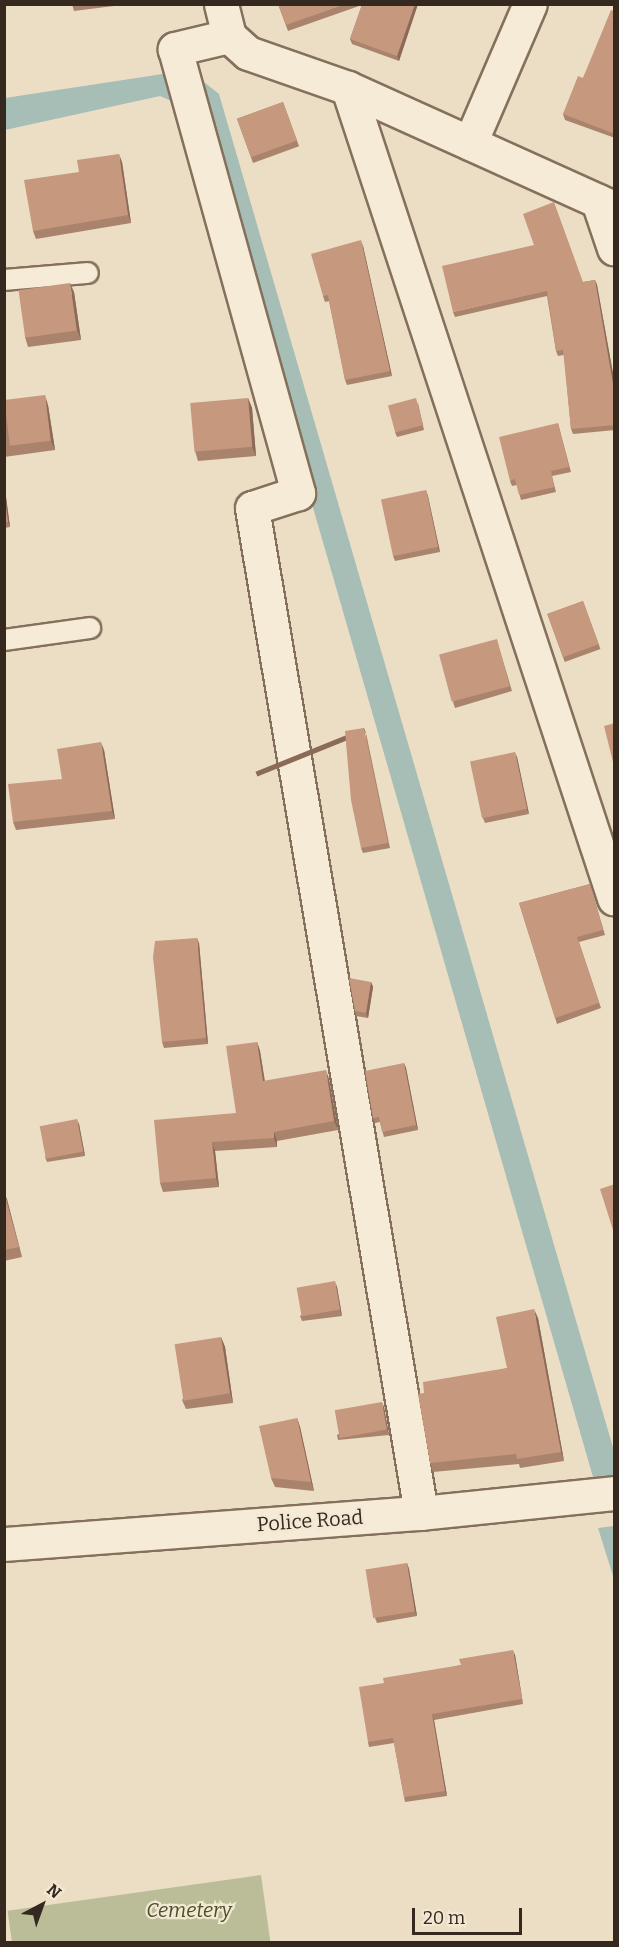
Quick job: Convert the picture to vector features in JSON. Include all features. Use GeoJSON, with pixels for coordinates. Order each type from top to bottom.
{"type":"FeatureCollection","features":[{"type":"Feature","properties":{"kind":"street"},"geometry":{"type":"LineString","coordinates":[[221,4],[229,36],[248,53],[348,88],[607,204],[615,248]]}},
{"type":"Feature","properties":{"kind":"street"},"geometry":{"type":"LineString","coordinates":[[470,143],[530,4]]}},
{"type":"Feature","properties":{"kind":"street"},"geometry":{"type":"LineString","coordinates":[[229,36],[175,49],[298,493],[252,508],[421,1513]]}},
{"type":"Feature","properties":{"kind":"street"},"geometry":{"type":"LineString","coordinates":[[348,88],[615,898]]}},
{"type":"Feature","properties":{"kind":"street","name":"Police Road"},"geometry":{"type":"LineString","coordinates":[[4,1544],[421,1513],[615,1493]]}},
{"type":"Feature","properties":{"kind":"lane"},"geometry":{"type":"LineString","coordinates":[[4,280],[88,273]]}},
{"type":"Feature","properties":{"kind":"lane"},"geometry":{"type":"LineString","coordinates":[[4,640],[90,628]]}},
{"type":"Feature","properties":{"kind":"green space","name":"Cemetery"},"geometry":{"type":"Polygon","coordinates":[[[261,1875],[270,1942],[12,1942],[7,1911],[261,1875]]]}},
{"type":"Feature","properties":{"kind":"water"},"geometry":{"type":"Polygon","coordinates":[[[189,70],[219,94],[614,1451],[614,1475],[593,1477],[199,113],[160,96],[5,130],[5,98],[189,70]]]}},
{"type":"Feature","properties":{"kind":"water"},"geometry":{"type":"Polygon","coordinates":[[[614,1526],[614,1579],[598,1528],[614,1526]]]}},
{"type":"Feature","properties":{"kind":"building"},"geometry":{"type":"Polygon","coordinates":[[[278,4],[346,4],[286,25],[278,4]]]}},
{"type":"Feature","properties":{"kind":"building"},"geometry":{"type":"Polygon","coordinates":[[[362,4],[415,4],[397,56],[350,39],[362,4]]]}},
{"type":"Feature","properties":{"kind":"building"},"geometry":{"type":"Polygon","coordinates":[[[611,10],[615,11],[615,134],[563,114],[578,76],[583,78],[611,10]]]}},
{"type":"Feature","properties":{"kind":"building"},"geometry":{"type":"Polygon","coordinates":[[[283,102],[297,141],[251,157],[237,119],[283,102]]]}},
{"type":"Feature","properties":{"kind":"building"},"geometry":{"type":"Polygon","coordinates":[[[119,154],[128,215],[33,231],[24,180],[79,172],[77,160],[119,154]]]}},
{"type":"Feature","properties":{"kind":"building"},"geometry":{"type":"Polygon","coordinates":[[[554,202],[583,282],[595,280],[613,384],[615,384],[615,425],[571,429],[563,350],[556,351],[547,291],[453,312],[442,266],[534,245],[523,214],[554,202]]]}},
{"type":"Feature","properties":{"kind":"building"},"geometry":{"type":"Polygon","coordinates":[[[361,240],[390,371],[345,380],[328,295],[323,296],[311,254],[361,240]]]}},
{"type":"Feature","properties":{"kind":"building"},"geometry":{"type":"Polygon","coordinates":[[[70,283],[77,331],[25,338],[19,290],[70,283]]]}},
{"type":"Feature","properties":{"kind":"building"},"geometry":{"type":"Polygon","coordinates":[[[45,395],[51,441],[10,446],[4,400],[45,395]]]}},
{"type":"Feature","properties":{"kind":"building"},"geometry":{"type":"Polygon","coordinates":[[[248,398],[252,447],[194,452],[190,403],[248,398]]]}},
{"type":"Feature","properties":{"kind":"building"},"geometry":{"type":"Polygon","coordinates":[[[416,398],[423,425],[395,433],[388,406],[416,398]]]}},
{"type":"Feature","properties":{"kind":"building"},"geometry":{"type":"Polygon","coordinates":[[[558,423],[569,467],[551,471],[554,487],[519,495],[515,479],[510,481],[499,437],[558,423]]]}},
{"type":"Feature","properties":{"kind":"building"},"geometry":{"type":"Polygon","coordinates":[[[426,490],[438,547],[393,556],[381,500],[426,490]]]}},
{"type":"Feature","properties":{"kind":"building"},"geometry":{"type":"Polygon","coordinates":[[[4,494],[8,522],[4,522],[4,494]]]}},
{"type":"Feature","properties":{"kind":"building"},"geometry":{"type":"Polygon","coordinates":[[[583,601],[599,644],[563,657],[547,614],[583,601]]]}},
{"type":"Feature","properties":{"kind":"building"},"geometry":{"type":"Polygon","coordinates":[[[497,639],[510,686],[452,702],[439,655],[497,639]]]}},
{"type":"Feature","properties":{"kind":"building"},"geometry":{"type":"Polygon","coordinates":[[[615,723],[615,770],[604,726],[615,723]]]}},
{"type":"Feature","properties":{"kind":"building"},"geometry":{"type":"Polygon","coordinates":[[[364,728],[388,843],[361,848],[351,800],[345,731],[364,728]]]}},
{"type":"Feature","properties":{"kind":"building"},"geometry":{"type":"Polygon","coordinates":[[[101,742],[112,811],[13,822],[8,784],[62,779],[57,749],[101,742]]]}},
{"type":"Feature","properties":{"kind":"building"},"geometry":{"type":"Polygon","coordinates":[[[515,752],[527,809],[482,818],[470,762],[515,752]]]}},
{"type":"Feature","properties":{"kind":"building"},"geometry":{"type":"Polygon","coordinates":[[[590,884],[603,930],[577,937],[599,1003],[555,1018],[519,903],[590,884]]]}},
{"type":"Feature","properties":{"kind":"building"},"geometry":{"type":"Polygon","coordinates":[[[197,938],[206,1038],[162,1042],[153,957],[155,941],[197,938]]]}},
{"type":"Feature","properties":{"kind":"building"},"geometry":{"type":"Polygon","coordinates":[[[349,978],[371,982],[366,1013],[355,1011],[349,978]]]}},
{"type":"Feature","properties":{"kind":"building"},"geometry":{"type":"Polygon","coordinates":[[[257,1042],[263,1081],[326,1070],[334,1121],[274,1132],[274,1138],[212,1142],[216,1178],[160,1183],[154,1120],[236,1113],[226,1046],[257,1042]]]}},
{"type":"Feature","properties":{"kind":"building"},"geometry":{"type":"Polygon","coordinates":[[[404,1063],[416,1125],[382,1132],[379,1117],[373,1118],[365,1071],[404,1063]]]}},
{"type":"Feature","properties":{"kind":"building"},"geometry":{"type":"Polygon","coordinates":[[[77,1119],[83,1151],[46,1159],[40,1126],[77,1119]]]}},
{"type":"Feature","properties":{"kind":"building"},"geometry":{"type":"Polygon","coordinates":[[[615,1184],[615,1230],[613,1230],[600,1189],[615,1184]]]}},
{"type":"Feature","properties":{"kind":"building"},"geometry":{"type":"Polygon","coordinates":[[[4,1194],[19,1247],[4,1250],[4,1194]]]}},
{"type":"Feature","properties":{"kind":"building"},"geometry":{"type":"Polygon","coordinates":[[[335,1281],[340,1310],[302,1316],[297,1288],[335,1281]]]}},
{"type":"Feature","properties":{"kind":"building"},"geometry":{"type":"Polygon","coordinates":[[[534,1309],[561,1452],[517,1459],[516,1454],[430,1463],[418,1394],[424,1393],[423,1382],[507,1368],[496,1317],[534,1309]]]}},
{"type":"Feature","properties":{"kind":"building"},"geometry":{"type":"Polygon","coordinates":[[[221,1337],[230,1393],[183,1401],[175,1344],[221,1337]]]}},
{"type":"Feature","properties":{"kind":"building"},"geometry":{"type":"Polygon","coordinates":[[[382,1402],[387,1430],[340,1438],[335,1410],[382,1402]]]}},
{"type":"Feature","properties":{"kind":"building"},"geometry":{"type":"Polygon","coordinates":[[[297,1418],[311,1482],[271,1478],[259,1426],[297,1418]]]}},
{"type":"Feature","properties":{"kind":"building"},"geometry":{"type":"Polygon","coordinates":[[[407,1563],[415,1611],[373,1618],[366,1570],[407,1563]]]}},
{"type":"Feature","properties":{"kind":"building"},"geometry":{"type":"Polygon","coordinates":[[[513,1650],[522,1699],[432,1714],[445,1791],[404,1797],[393,1738],[368,1742],[359,1687],[384,1683],[383,1678],[461,1665],[459,1659],[513,1650]]]}}]}
